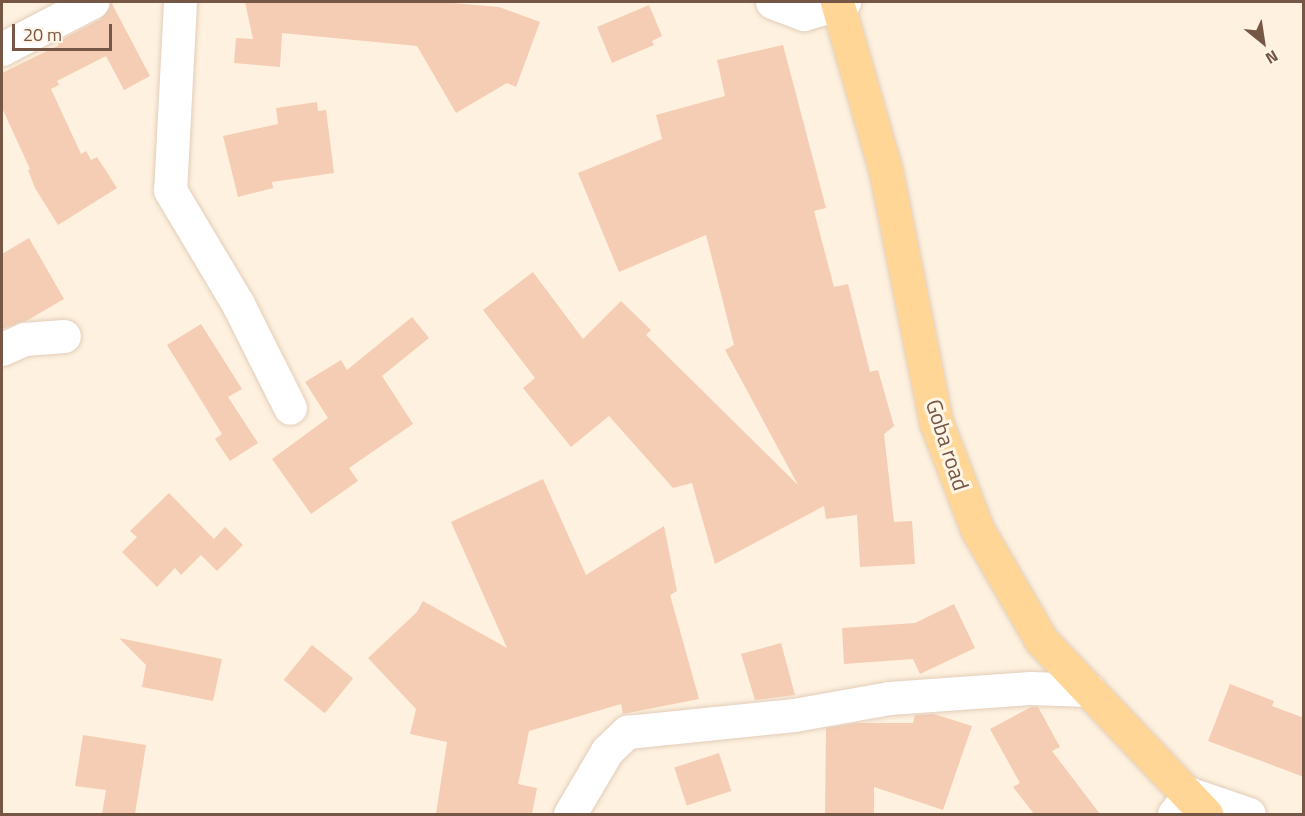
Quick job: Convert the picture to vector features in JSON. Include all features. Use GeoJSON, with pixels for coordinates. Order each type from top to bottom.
{"type":"FeatureCollection","features":[{"type":"Feature","properties":{"kind":"main road","name":"Goba road"},"geometry":{"type":"LineString","coordinates":[[840,3],[886,172],[936,422],[949,462],[977,530],[1041,640],[1089,690],[1190,808]]}},
{"type":"Feature","properties":{"kind":"street"},"geometry":{"type":"LineString","coordinates":[[2,49],[92,2]]}},
{"type":"Feature","properties":{"kind":"street"},"geometry":{"type":"LineString","coordinates":[[180,2],[170,190],[238,304],[290,408]]}},
{"type":"Feature","properties":{"kind":"street"},"geometry":{"type":"LineString","coordinates":[[772,2],[804,14],[840,3]]}},
{"type":"Feature","properties":{"kind":"street"},"geometry":{"type":"LineString","coordinates":[[2,349],[24,339],[64,336]]}},
{"type":"Feature","properties":{"kind":"street"},"geometry":{"type":"LineString","coordinates":[[570,814],[606,751],[627,732],[794,715],[889,698],[1030,688],[1089,690]]}},
{"type":"Feature","properties":{"kind":"street"},"geometry":{"type":"LineString","coordinates":[[1190,808],[1249,814]]}},
{"type":"Feature","properties":{"kind":"building"},"geometry":{"type":"Polygon","coordinates":[[[111,2],[150,76],[124,90],[106,56],[57,81],[59,85],[51,89],[81,154],[86,151],[91,160],[97,157],[117,188],[58,225],[35,188],[28,170],[30,169],[2,108],[2,73],[59,45],[57,42],[101,19],[111,2]]]}},
{"type":"Feature","properties":{"kind":"building"},"geometry":{"type":"Polygon","coordinates":[[[245,2],[441,2],[499,7],[540,22],[516,87],[507,83],[456,113],[417,46],[282,33],[280,67],[234,63],[236,38],[253,39],[245,2]]]}},
{"type":"Feature","properties":{"kind":"building"},"geometry":{"type":"Polygon","coordinates":[[[649,5],[662,36],[652,41],[654,45],[612,63],[597,27],[649,5]]]}},
{"type":"Feature","properties":{"kind":"building"},"geometry":{"type":"Polygon","coordinates":[[[783,45],[826,208],[814,211],[834,287],[848,284],[870,372],[878,370],[894,426],[884,434],[894,522],[912,521],[915,564],[860,567],[857,515],[826,519],[824,506],[715,564],[692,483],[673,488],[609,416],[571,447],[523,388],[535,378],[483,310],[533,272],[583,339],[621,301],[651,330],[646,335],[798,485],[725,350],[734,345],[706,235],[619,272],[578,173],[662,139],[656,115],[725,96],[717,60],[783,45]]]}},
{"type":"Feature","properties":{"kind":"building"},"geometry":{"type":"Polygon","coordinates":[[[317,102],[318,111],[326,110],[334,173],[272,182],[273,188],[238,197],[223,136],[278,124],[276,108],[317,102]]]}},
{"type":"Feature","properties":{"kind":"building"},"geometry":{"type":"Polygon","coordinates":[[[29,238],[64,299],[28,320],[2,329],[2,254],[29,238]]]}},
{"type":"Feature","properties":{"kind":"building"},"geometry":{"type":"Polygon","coordinates":[[[412,317],[429,338],[382,376],[413,424],[349,468],[358,481],[311,514],[272,459],[328,418],[305,382],[341,360],[347,370],[412,317]]]}},
{"type":"Feature","properties":{"kind":"building"},"geometry":{"type":"Polygon","coordinates":[[[201,324],[242,389],[228,397],[258,443],[230,461],[215,439],[222,434],[167,345],[201,324]]]}},
{"type":"Feature","properties":{"kind":"building"},"geometry":{"type":"Polygon","coordinates":[[[543,479],[586,575],[664,526],[677,591],[670,595],[699,699],[623,714],[621,704],[529,731],[518,784],[537,788],[532,814],[436,814],[447,742],[410,734],[416,709],[368,658],[417,612],[423,601],[507,648],[451,522],[543,479]]]}},
{"type":"Feature","properties":{"kind":"building"},"geometry":{"type":"Polygon","coordinates":[[[169,493],[214,539],[225,527],[243,545],[217,571],[201,555],[181,575],[175,568],[157,587],[122,552],[137,537],[130,531],[169,493]]]}},
{"type":"Feature","properties":{"kind":"building"},"geometry":{"type":"Polygon","coordinates":[[[954,604],[975,648],[920,674],[913,659],[844,664],[842,628],[915,623],[954,604]]]}},
{"type":"Feature","properties":{"kind":"building"},"geometry":{"type":"Polygon","coordinates":[[[119,638],[222,659],[213,701],[142,687],[146,665],[119,638]]]}},
{"type":"Feature","properties":{"kind":"building"},"geometry":{"type":"Polygon","coordinates":[[[781,643],[795,695],[755,700],[741,654],[781,643]]]}},
{"type":"Feature","properties":{"kind":"building"},"geometry":{"type":"Polygon","coordinates":[[[312,645],[353,678],[325,713],[284,680],[312,645]]]}},
{"type":"Feature","properties":{"kind":"building"},"geometry":{"type":"Polygon","coordinates":[[[1230,684],[1274,701],[1272,706],[1304,718],[1304,777],[1208,741],[1230,684]]]}},
{"type":"Feature","properties":{"kind":"building"},"geometry":{"type":"Polygon","coordinates":[[[1031,707],[1038,707],[1060,747],[1052,751],[1100,814],[1034,814],[1013,787],[1020,783],[990,729],[1031,707]]]}},
{"type":"Feature","properties":{"kind":"building"},"geometry":{"type":"Polygon","coordinates":[[[934,714],[972,726],[943,810],[874,787],[874,814],[825,814],[826,728],[856,723],[913,723],[915,715],[934,714]]]}},
{"type":"Feature","properties":{"kind":"building"},"geometry":{"type":"Polygon","coordinates":[[[83,735],[146,745],[135,814],[102,814],[106,790],[75,786],[83,735]]]}},
{"type":"Feature","properties":{"kind":"building"},"geometry":{"type":"Polygon","coordinates":[[[719,753],[731,791],[687,806],[674,768],[719,753]]]}}]}
